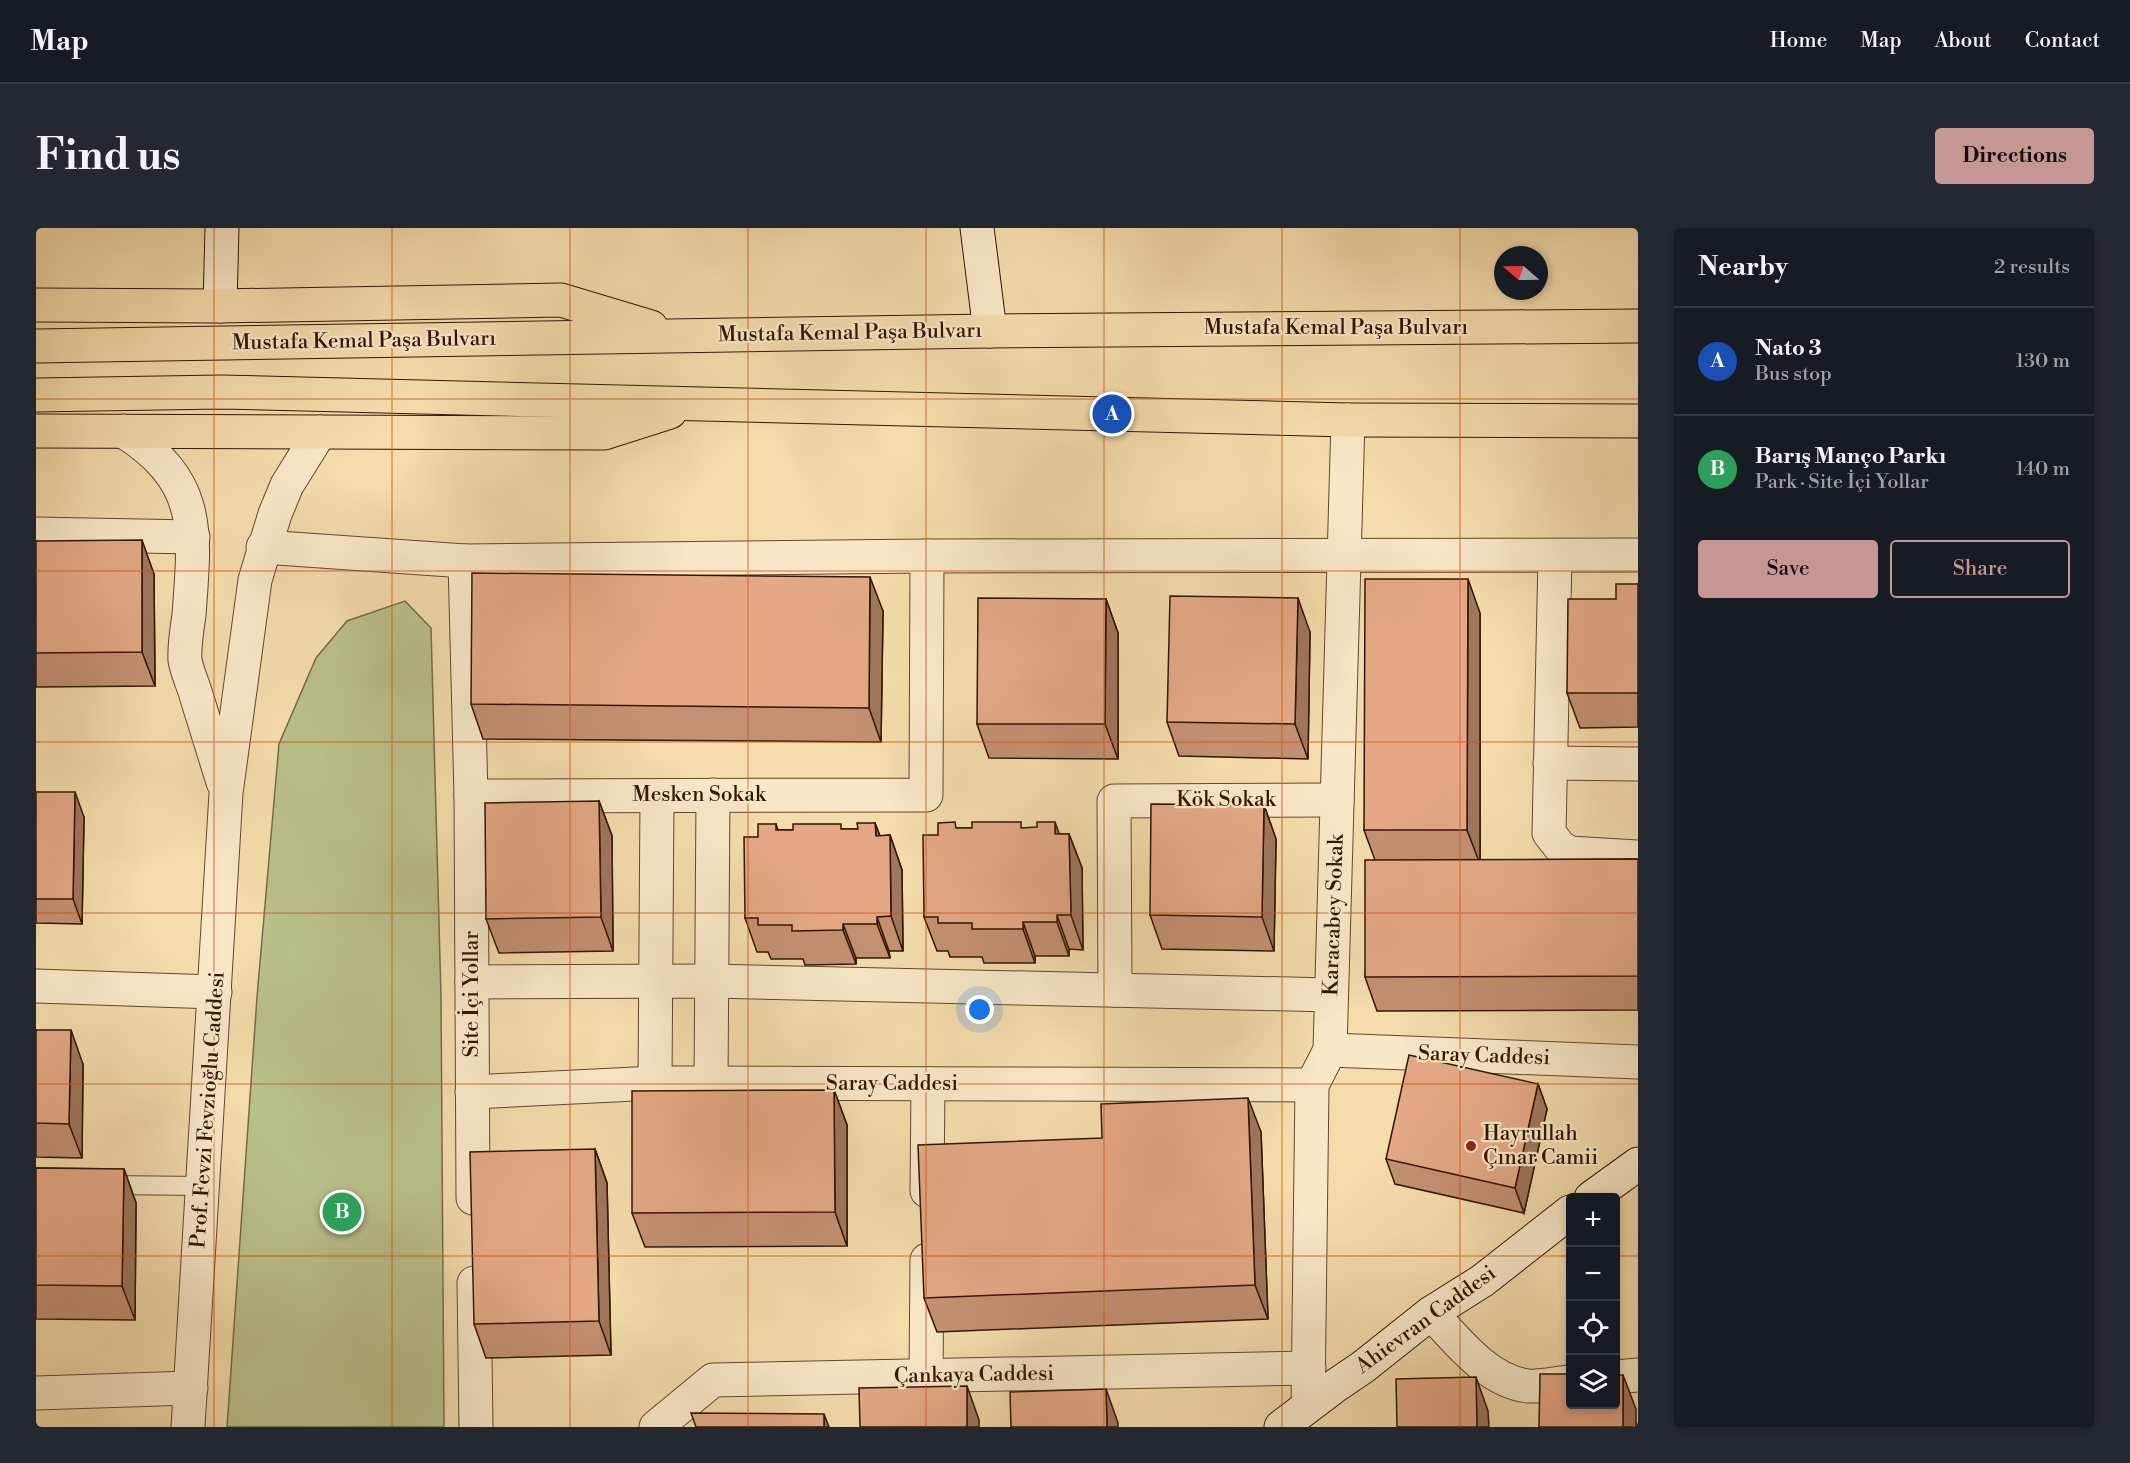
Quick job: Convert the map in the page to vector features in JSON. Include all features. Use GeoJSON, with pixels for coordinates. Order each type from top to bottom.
{"type":"FeatureCollection","features":[{"type":"Feature","properties":{"kind":"highway"},"geometry":{"type":"LineString","coordinates":[[36,305],[220,306],[561,300],[681,337]]}},
{"type":"Feature","properties":{"kind":"highway","name":"Mustafa Kemal Paşa Bulvarı"},"geometry":{"type":"LineString","coordinates":[[49,346],[990,331],[1638,326]]}},
{"type":"Feature","properties":{"kind":"highway"},"geometry":{"type":"LineString","coordinates":[[51,395],[221,392],[1348,420],[1638,421]]}},
{"type":"Feature","properties":{"kind":"highway"},"geometry":{"type":"LineString","coordinates":[[36,431],[604,433],[693,404]]}},
{"type":"Feature","properties":{"kind":"street"},"geometry":{"type":"LineString","coordinates":[[220,306],[222,228]]}},
{"type":"Feature","properties":{"kind":"street"},"geometry":{"type":"LineString","coordinates":[[977,228],[990,331]]}},
{"type":"Feature","properties":{"kind":"street","name":"Karacabey Sokak"},"geometry":{"type":"LineString","coordinates":[[1308,1406],[1312,1085],[1330,1050],[1348,420]]}},
{"type":"Feature","properties":{"kind":"street"},"geometry":{"type":"LineString","coordinates":[[123,431],[160,459],[174,478],[190,514],[193,537],[185,660],[226,793]]}},
{"type":"Feature","properties":{"kind":"street","name":"Prof. Fevzi Fevzioğlu Caddesi"},"geometry":{"type":"LineString","coordinates":[[188,1427],[226,793],[255,580],[263,547],[287,485],[320,432]]}},
{"type":"Feature","properties":{"kind":"street"},"geometry":{"type":"LineString","coordinates":[[36,534],[193,537]]}},
{"type":"Feature","properties":{"kind":"street"},"geometry":{"type":"LineString","coordinates":[[263,547],[465,561],[927,556],[1638,555]]}},
{"type":"Feature","properties":{"kind":"street","name":"Mesken Sokak"},"geometry":{"type":"LineString","coordinates":[[471,796],[926,795],[927,556]]}},
{"type":"Feature","properties":{"kind":"street"},"geometry":{"type":"LineString","coordinates":[[1555,556],[1549,833],[1560,847],[1570,853],[1638,857]]}},
{"type":"Feature","properties":{"kind":"street","name":"Site İçi Yollar"},"geometry":{"type":"LineString","coordinates":[[465,561],[471,796],[476,1427]]}},
{"type":"Feature","properties":{"kind":"street"},"geometry":{"type":"LineString","coordinates":[[1550,763],[1638,764]]}},
{"type":"Feature","properties":{"kind":"street"},"geometry":{"type":"LineString","coordinates":[[711,1083],[713,795]]}},
{"type":"Feature","properties":{"kind":"street"},"geometry":{"type":"LineString","coordinates":[[655,1083],[657,796]]}},
{"type":"Feature","properties":{"kind":"street","name":"Kök Sokak"},"geometry":{"type":"LineString","coordinates":[[1115,990],[1114,801],[1337,800]]}},
{"type":"Feature","properties":{"kind":"street"},"geometry":{"type":"LineString","coordinates":[[472,982],[712,981],[1331,994]]}},
{"type":"Feature","properties":{"kind":"street"},"geometry":{"type":"LineString","coordinates":[[36,986],[215,992]]}},
{"type":"Feature","properties":{"kind":"street","name":"Saray Caddesi"},"geometry":{"type":"LineString","coordinates":[[1330,1050],[1638,1062]]}},
{"type":"Feature","properties":{"kind":"street","name":"Saray Caddesi"},"geometry":{"type":"LineString","coordinates":[[472,1092],[655,1083],[1312,1085]]}},
{"type":"Feature","properties":{"kind":"street"},"geometry":{"type":"LineString","coordinates":[[926,1376],[928,1084]]}},
{"type":"Feature","properties":{"kind":"street"},"geometry":{"type":"LineString","coordinates":[[1597,1193],[1638,1164]]}},
{"type":"Feature","properties":{"kind":"street","name":"Ahievran Caddesi"},"geometry":{"type":"LineString","coordinates":[[1281,1427],[1363,1367],[1431,1313],[1482,1281],[1566,1215]]}},
{"type":"Feature","properties":{"kind":"street"},"geometry":{"type":"LineString","coordinates":[[1431,1313],[1486,1368],[1508,1381],[1529,1386],[1566,1382]]}},
{"type":"Feature","properties":{"kind":"street","name":"Çankaya Caddesi"},"geometry":{"type":"LineString","coordinates":[[656,1427],[713,1380],[1308,1368]]}},
{"type":"Feature","properties":{"kind":"street"},"geometry":{"type":"LineString","coordinates":[[1620,1377],[1638,1375]]}},
{"type":"Feature","properties":{"kind":"street"},"geometry":{"type":"LineString","coordinates":[[36,1393],[191,1388]]}},
{"type":"Feature","properties":{"kind":"lane"},"geometry":{"type":"LineString","coordinates":[[84,1185],[203,1186]]}},
{"type":"Feature","properties":{"kind":"green space"},"geometry":{"type":"Polygon","coordinates":[[[405,601],[431,628],[441,997],[444,1427],[227,1427],[257,997],[279,744],[316,658],[347,621],[405,601]]]}},
{"type":"Feature","properties":{"kind":"building"},"geometry":{"type":"Polygon","coordinates":[[[142,540],[142,652],[36,653],[36,541],[142,540]]]}},
{"type":"Feature","properties":{"kind":"building"},"geometry":{"type":"Polygon","coordinates":[[[472,573],[870,577],[869,708],[471,704],[472,573]]]}},
{"type":"Feature","properties":{"kind":"building"},"geometry":{"type":"Polygon","coordinates":[[[1365,579],[1468,579],[1467,830],[1364,830],[1365,579]]]}},
{"type":"Feature","properties":{"kind":"building"},"geometry":{"type":"Polygon","coordinates":[[[1616,584],[1638,584],[1638,693],[1567,693],[1568,599],[1616,599],[1616,584]]]}},
{"type":"Feature","properties":{"kind":"building"},"geometry":{"type":"Polygon","coordinates":[[[1170,596],[1298,598],[1295,724],[1167,722],[1170,596]]]}},
{"type":"Feature","properties":{"kind":"building"},"geometry":{"type":"Polygon","coordinates":[[[978,598],[1106,599],[1105,724],[977,724],[978,598]]]}},
{"type":"Feature","properties":{"kind":"building"},"geometry":{"type":"Polygon","coordinates":[[[36,792],[75,792],[73,899],[36,899],[36,792]]]}},
{"type":"Feature","properties":{"kind":"building"},"geometry":{"type":"Polygon","coordinates":[[[599,801],[601,917],[486,919],[485,803],[599,801]]]}},
{"type":"Feature","properties":{"kind":"building"},"geometry":{"type":"Polygon","coordinates":[[[1151,804],[1264,805],[1262,917],[1150,915],[1151,804]]]}},
{"type":"Feature","properties":{"kind":"building"},"geometry":{"type":"Polygon","coordinates":[[[955,822],[956,828],[972,828],[972,822],[1021,822],[1021,828],[1037,827],[1037,822],[1055,822],[1055,834],[1069,834],[1071,915],[1057,915],[1057,922],[1023,922],[1023,929],[972,929],[972,923],[938,923],[938,917],[924,917],[923,835],[938,835],[938,823],[955,822]]]}},
{"type":"Feature","properties":{"kind":"building"},"geometry":{"type":"Polygon","coordinates":[[[857,823],[875,823],[876,836],[890,835],[891,916],[877,917],[877,924],[843,924],[843,930],[792,931],[792,925],[758,925],[758,918],[745,918],[744,837],[758,837],[758,824],[776,824],[776,830],[793,830],[793,824],[841,824],[841,829],[858,829],[857,823]]]}},
{"type":"Feature","properties":{"kind":"building"},"geometry":{"type":"Polygon","coordinates":[[[1638,859],[1638,976],[1365,977],[1365,860],[1638,859]]]}},
{"type":"Feature","properties":{"kind":"building"},"geometry":{"type":"Polygon","coordinates":[[[36,1030],[71,1030],[69,1124],[36,1123],[36,1030]]]}},
{"type":"Feature","properties":{"kind":"building","name":"Hayrullah Çınar Camii"},"geometry":{"type":"Polygon","coordinates":[[[1409,1055],[1538,1084],[1515,1188],[1386,1159],[1409,1055]]]}},
{"type":"Feature","properties":{"kind":"building"},"geometry":{"type":"Polygon","coordinates":[[[834,1090],[835,1212],[632,1213],[632,1091],[834,1090]]]}},
{"type":"Feature","properties":{"kind":"building"},"geometry":{"type":"Polygon","coordinates":[[[1248,1098],[1255,1285],[924,1298],[918,1145],[1102,1138],[1101,1104],[1248,1098]]]}},
{"type":"Feature","properties":{"kind":"building"},"geometry":{"type":"Polygon","coordinates":[[[595,1149],[599,1321],[474,1324],[470,1152],[595,1149]]]}},
{"type":"Feature","properties":{"kind":"building"},"geometry":{"type":"Polygon","coordinates":[[[36,1168],[124,1169],[122,1286],[36,1285],[36,1168]]]}},
{"type":"Feature","properties":{"kind":"building"},"geometry":{"type":"Polygon","coordinates":[[[1540,1374],[1566,1374],[1566,1409],[1620,1409],[1620,1375],[1623,1375],[1623,1427],[1539,1427],[1540,1374]]]}},
{"type":"Feature","properties":{"kind":"building"},"geometry":{"type":"Polygon","coordinates":[[[1476,1377],[1477,1427],[1397,1427],[1396,1379],[1476,1377]]]}},
{"type":"Feature","properties":{"kind":"building"},"geometry":{"type":"Polygon","coordinates":[[[967,1386],[967,1427],[860,1427],[859,1388],[967,1386]]]}},
{"type":"Feature","properties":{"kind":"building"},"geometry":{"type":"Polygon","coordinates":[[[1106,1389],[1107,1427],[1011,1427],[1010,1392],[1106,1389]]]}},
{"type":"Feature","properties":{"kind":"building"},"geometry":{"type":"Polygon","coordinates":[[[691,1413],[824,1414],[824,1427],[696,1427],[691,1413]]]}},
{"type":"Feature","properties":{"kind":"place","name":"Nato 3"},"geometry":{"type":"Point","coordinates":[1112,414]}},
{"type":"Feature","properties":{"kind":"place","name":"Hayrullah Çınar Camii"},"geometry":{"type":"Point","coordinates":[1471,1146]}},
{"type":"Feature","properties":{"kind":"place","name":"Barış Manço Parkı"},"geometry":{"type":"Point","coordinates":[342,1212]}}]}
